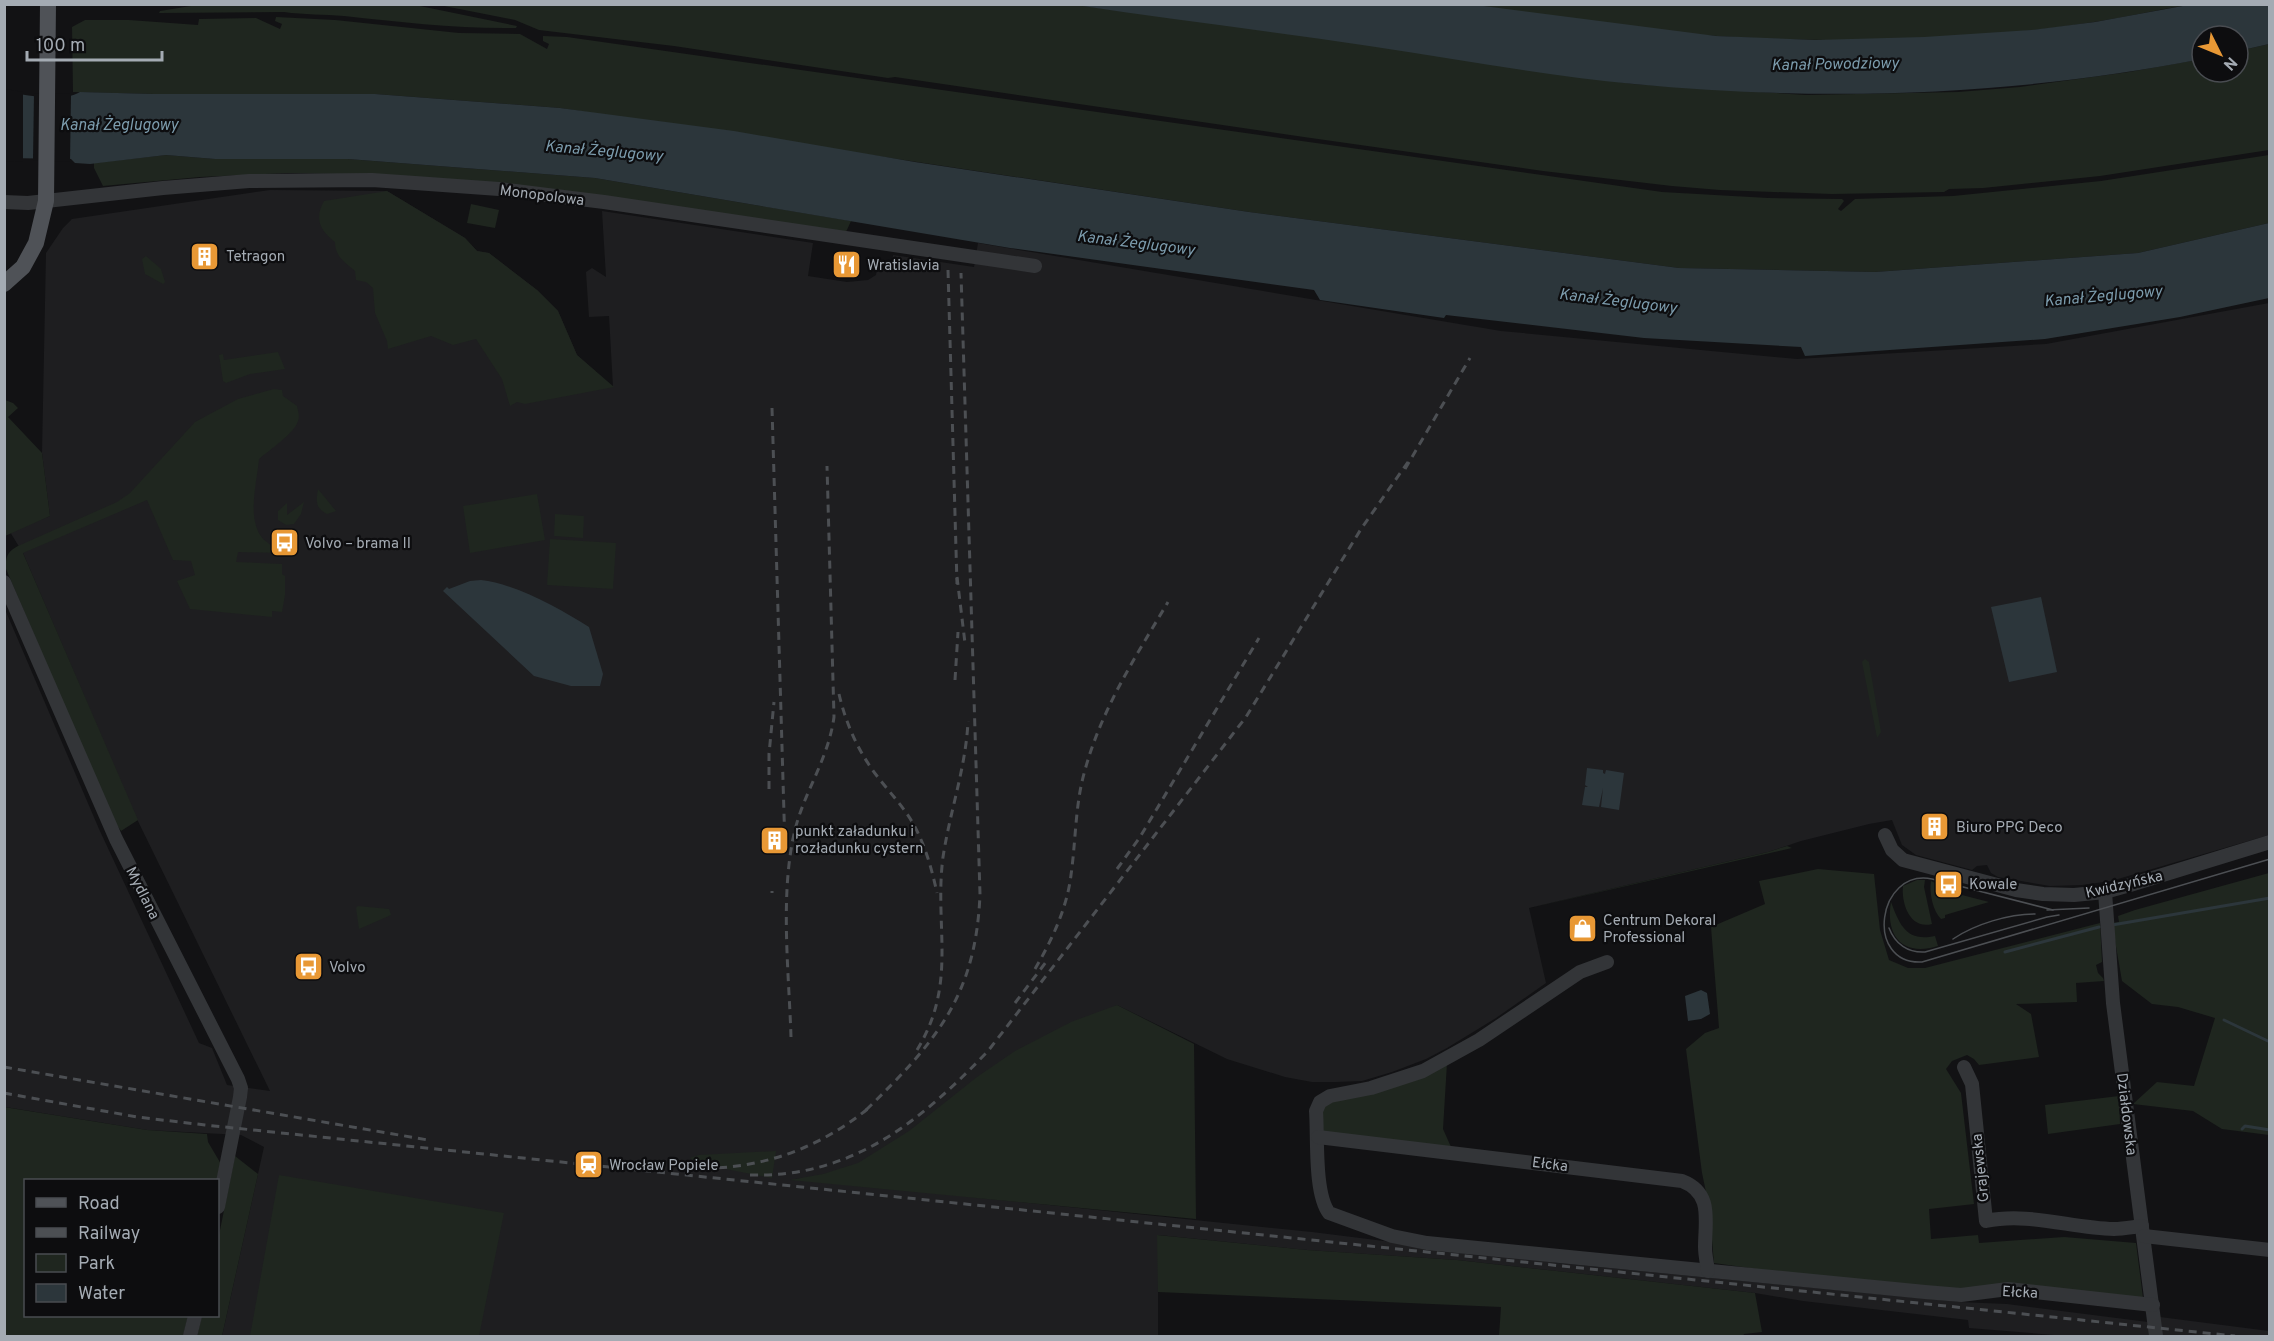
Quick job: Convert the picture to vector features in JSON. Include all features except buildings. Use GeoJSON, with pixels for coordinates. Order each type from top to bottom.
{"type":"FeatureCollection","features":[{"type":"Feature","properties":{"kind":"main road"},"geometry":{"type":"LineString","coordinates":[[4,284],[23,267],[31,253],[39,232],[46,201],[48,4]]}},
{"type":"Feature","properties":{"kind":"street","name":"Monopolowa"},"geometry":{"type":"LineString","coordinates":[[4,202],[46,201],[249,181],[372,180],[499,189],[604,202],[1035,266]]}},
{"type":"Feature","properties":{"kind":"street","name":"Mydlana"},"geometry":{"type":"LineString","coordinates":[[4,582],[116,839],[238,1079],[241,1088],[240,1097],[219,1202]]}},
{"type":"Feature","properties":{"kind":"street","name":"Kwidzyńska"},"geometry":{"type":"LineString","coordinates":[[1885,835],[1892,850],[1899,858],[2016,890],[2074,895],[2105,892],[2270,842]]}},
{"type":"Feature","properties":{"kind":"street","name":"Działdowska"},"geometry":{"type":"LineString","coordinates":[[2105,892],[2113,1003],[2156,1336]]}},
{"type":"Feature","properties":{"kind":"street","name":"Ełcka"},"geometry":{"type":"LineString","coordinates":[[1607,962],[1580,972],[1479,1040],[1423,1071],[1371,1088],[1330,1096],[1318,1106],[1320,1191],[1323,1205],[1329,1213],[1392,1236],[1469,1247],[1961,1295],[2008,1289],[2153,1305]]}},
{"type":"Feature","properties":{"kind":"street","name":"Grajewska"},"geometry":{"type":"LineString","coordinates":[[1964,1067],[1972,1084],[1986,1221],[1999,1218],[2020,1219],[2143,1231]]}},
{"type":"Feature","properties":{"kind":"street","name":"Ełcka"},"geometry":{"type":"LineString","coordinates":[[1318,1137],[1682,1181],[1697,1189],[1705,1206],[1705,1250],[1708,1271]]}},
{"type":"Feature","properties":{"kind":"street"},"geometry":{"type":"LineString","coordinates":[[2143,1231],[2270,1250]]}},
{"type":"Feature","properties":{"kind":"street"},"geometry":{"type":"LineString","coordinates":[[190,1336],[195,1317]]}},
{"type":"Feature","properties":{"kind":"shaded area"},"geometry":{"type":"Polygon","coordinates":[[[270,190],[387,191],[465,238],[477,251],[489,253],[537,290],[558,311],[577,355],[613,387],[609,316],[589,317],[586,272],[592,268],[606,277],[602,211],[813,243],[808,276],[847,282],[868,280],[876,275],[877,268],[885,262],[892,263],[893,255],[974,267],[978,243],[1501,331],[1797,359],[2046,344],[2269,303],[2269,835],[2111,881],[2050,886],[1998,877],[1991,873],[1987,865],[1977,866],[1972,870],[1916,855],[1902,845],[1892,820],[1869,824],[1768,852],[1529,908],[1546,983],[1496,1018],[1447,1048],[1392,1072],[1362,1081],[1312,1082],[1285,1077],[1227,1059],[1117,1005],[860,1165],[809,1178],[796,1179],[1312,1232],[1559,1263],[1960,1302],[2007,1304],[2148,1322],[2149,1336],[2066,1336],[1969,1328],[1968,1320],[1803,1301],[1755,1293],[1457,1260],[1307,1250],[1158,1235],[1158,1336],[222,1336],[264,1147],[241,1135],[147,1130],[5,1107],[4,607],[99,829],[199,1043],[212,1048],[227,1085],[270,1091],[134,813],[23,553],[10,532],[50,516],[42,453],[46,253],[63,228],[72,219],[270,190]]]}},
{"type":"Feature","properties":{"kind":"shaded area"},"geometry":{"type":"Polygon","coordinates":[[[2160,1317],[2269,1331],[2269,1336],[2161,1336],[2160,1317]]]}},
{"type":"Feature","properties":{"kind":"green space"},"geometry":{"type":"Polygon","coordinates":[[[203,4],[415,5],[517,26],[516,28],[494,28],[451,26],[284,12],[159,13],[203,4]]]}},
{"type":"Feature","properties":{"kind":"green space"},"geometry":{"type":"Polygon","coordinates":[[[439,5],[1076,5],[1233,25],[1633,84],[1806,95],[1958,92],[2020,87],[2190,61],[2190,84],[2250,84],[2250,48],[2269,44],[2269,150],[2100,176],[1983,188],[1949,189],[1944,192],[1832,194],[1720,190],[1543,171],[895,77],[888,78],[674,46],[539,30],[515,20],[439,5]]]}},
{"type":"Feature","properties":{"kind":"green space"},"geometry":{"type":"Polygon","coordinates":[[[1468,5],[2188,5],[2106,20],[2001,33],[1906,39],[1810,40],[1686,34],[1468,5]]]}},
{"type":"Feature","properties":{"kind":"green space"},"geometry":{"type":"Polygon","coordinates":[[[276,17],[335,20],[459,33],[520,34],[547,49],[549,44],[543,41],[543,36],[567,37],[1662,192],[1768,198],[1842,199],[1844,201],[1838,209],[1841,211],[1855,199],[1953,196],[2101,181],[2269,155],[2269,223],[2138,253],[1875,272],[1679,268],[1249,212],[560,108],[375,94],[73,92],[72,27],[85,20],[129,20],[198,25],[199,19],[256,18],[280,29],[282,24],[275,21],[276,17]]]}},
{"type":"Feature","properties":{"kind":"green space"},"geometry":{"type":"Polygon","coordinates":[[[166,155],[215,159],[348,159],[595,178],[851,221],[846,232],[384,175],[288,173],[200,177],[103,186],[94,168],[94,163],[166,155]]]}},
{"type":"Feature","properties":{"kind":"green space"},"geometry":{"type":"Polygon","coordinates":[[[387,191],[465,238],[477,251],[489,253],[537,290],[558,311],[577,355],[614,387],[525,404],[517,402],[510,406],[502,379],[476,339],[453,345],[431,336],[388,349],[375,313],[373,288],[366,282],[356,280],[355,271],[339,255],[335,242],[322,228],[319,219],[324,201],[387,191]]]}},
{"type":"Feature","properties":{"kind":"green space"},"geometry":{"type":"Polygon","coordinates":[[[471,204],[499,210],[495,228],[467,223],[471,204]]]}},
{"type":"Feature","properties":{"kind":"green space"},"geometry":{"type":"Polygon","coordinates":[[[146,256],[161,269],[165,282],[163,284],[145,274],[142,259],[146,256]]]}},
{"type":"Feature","properties":{"kind":"green space"},"geometry":{"type":"Polygon","coordinates":[[[278,352],[285,369],[250,374],[226,383],[223,381],[219,355],[223,354],[224,360],[278,352]]]}},
{"type":"Feature","properties":{"kind":"green space"},"geometry":{"type":"Polygon","coordinates":[[[274,389],[282,390],[283,396],[297,406],[299,419],[287,436],[259,459],[254,511],[258,531],[263,539],[283,553],[238,552],[236,562],[282,564],[282,574],[285,576],[285,595],[282,612],[272,611],[272,617],[190,609],[177,581],[195,575],[191,561],[173,560],[147,500],[23,553],[138,820],[121,831],[113,820],[6,569],[7,558],[10,552],[18,546],[117,502],[130,493],[195,422],[238,399],[274,389]]]}},
{"type":"Feature","properties":{"kind":"green space"},"geometry":{"type":"Polygon","coordinates":[[[5,400],[18,408],[8,417],[42,453],[50,516],[5,536],[5,400]]]}},
{"type":"Feature","properties":{"kind":"green space"},"geometry":{"type":"Polygon","coordinates":[[[318,489],[336,511],[327,514],[318,507],[318,489]]]}},
{"type":"Feature","properties":{"kind":"green space"},"geometry":{"type":"Polygon","coordinates":[[[537,494],[545,540],[470,553],[463,506],[537,494]]]}},
{"type":"Feature","properties":{"kind":"green space"},"geometry":{"type":"Polygon","coordinates":[[[304,502],[301,514],[294,524],[286,525],[278,520],[278,511],[287,503],[287,515],[304,502]]]}},
{"type":"Feature","properties":{"kind":"green space"},"geometry":{"type":"Polygon","coordinates":[[[555,514],[584,516],[583,538],[554,536],[555,514]]]}},
{"type":"Feature","properties":{"kind":"green space"},"geometry":{"type":"Polygon","coordinates":[[[550,539],[616,543],[613,589],[547,585],[550,539]]]}},
{"type":"Feature","properties":{"kind":"green space"},"geometry":{"type":"Polygon","coordinates":[[[1865,659],[1869,662],[1881,732],[1877,738],[1862,662],[1865,659]]]}},
{"type":"Feature","properties":{"kind":"green space"},"geometry":{"type":"Polygon","coordinates":[[[1787,846],[1792,848],[1530,908],[1768,852],[1787,846]]]}},
{"type":"Feature","properties":{"kind":"green space"},"geometry":{"type":"Polygon","coordinates":[[[1818,869],[1874,874],[1880,930],[1889,960],[1908,968],[1925,968],[2100,923],[2102,962],[2096,965],[2104,981],[2076,983],[2077,1002],[2016,1004],[2031,1014],[2039,1057],[1979,1065],[1967,1055],[1952,1061],[1946,1069],[1961,1093],[1974,1204],[1929,1209],[1931,1239],[1978,1235],[1979,1243],[2064,1237],[2136,1243],[2143,1298],[1949,1290],[1799,1275],[1714,1263],[1709,1206],[1702,1173],[1686,1049],[1705,1033],[1719,1028],[1711,927],[1765,904],[1759,881],[1818,869]]]}},
{"type":"Feature","properties":{"kind":"green space"},"geometry":{"type":"Polygon","coordinates":[[[2269,873],[2269,1135],[2222,1129],[2193,1111],[2133,1104],[2157,1082],[2194,1086],[2215,1018],[2178,1007],[2152,1004],[2122,981],[2112,923],[2119,922],[2118,916],[2135,910],[2269,873]]]}},
{"type":"Feature","properties":{"kind":"green space"},"geometry":{"type":"Polygon","coordinates":[[[1917,880],[1925,880],[1924,887],[1932,924],[1918,923],[1908,914],[1905,907],[1903,886],[1917,880]]]}},
{"type":"Feature","properties":{"kind":"green space"},"geometry":{"type":"Polygon","coordinates":[[[1931,881],[1958,894],[1989,902],[1945,915],[1945,918],[1941,919],[1932,901],[1931,881]]]}},
{"type":"Feature","properties":{"kind":"green space"},"geometry":{"type":"Polygon","coordinates":[[[1891,902],[1901,925],[1906,930],[1918,937],[1935,936],[1938,946],[1915,949],[1899,941],[1891,925],[1891,902]]]}},
{"type":"Feature","properties":{"kind":"green space"},"geometry":{"type":"Polygon","coordinates":[[[358,906],[389,909],[391,915],[359,929],[356,908],[358,906]]]}},
{"type":"Feature","properties":{"kind":"green space"},"geometry":{"type":"Polygon","coordinates":[[[1117,1005],[1194,1044],[1196,1219],[790,1180],[823,1174],[858,1163],[909,1131],[977,1077],[1015,1051],[1071,1022],[1117,1005]]]}},
{"type":"Feature","properties":{"kind":"green space"},"geometry":{"type":"Polygon","coordinates":[[[1447,1063],[1443,1129],[1451,1147],[1324,1134],[1321,1130],[1322,1110],[1326,1104],[1447,1063]]]}},
{"type":"Feature","properties":{"kind":"green space"},"geometry":{"type":"Polygon","coordinates":[[[2119,1096],[2120,1124],[2048,1134],[2045,1105],[2119,1096]]]}},
{"type":"Feature","properties":{"kind":"green space"},"geometry":{"type":"Polygon","coordinates":[[[4,1107],[147,1130],[207,1134],[208,1142],[221,1164],[217,1179],[24,1179],[24,1317],[188,1317],[183,1336],[5,1336],[4,1107]]]}},
{"type":"Feature","properties":{"kind":"green space"},"geometry":{"type":"Polygon","coordinates":[[[776,1151],[772,1178],[700,1164],[690,1158],[699,1155],[776,1151]]]}},
{"type":"Feature","properties":{"kind":"green space"},"geometry":{"type":"Polygon","coordinates":[[[235,1156],[258,1174],[222,1336],[197,1336],[202,1317],[219,1317],[219,1235],[235,1156]]]}},
{"type":"Feature","properties":{"kind":"green space"},"geometry":{"type":"Polygon","coordinates":[[[279,1175],[504,1213],[479,1336],[250,1336],[279,1175]]]}},
{"type":"Feature","properties":{"kind":"green space"},"geometry":{"type":"Polygon","coordinates":[[[1157,1235],[1307,1250],[1457,1260],[1755,1293],[1762,1332],[1743,1336],[1499,1336],[1501,1307],[1158,1292],[1157,1235]]]}},
{"type":"Feature","properties":{"kind":"water","name":"Kanał Powodziowy"},"geometry":{"type":"Polygon","coordinates":[[[1468,4],[1716,36],[1815,40],[1924,37],[2031,30],[2095,22],[2188,5],[2269,5],[2269,44],[2250,48],[2250,24],[2190,24],[2190,61],[2131,71],[1990,88],[1848,94],[1777,93],[1706,90],[1568,77],[1076,5],[1468,4]]]}},
{"type":"Feature","properties":{"kind":"water","name":"Kanał Żeglugowy"},"geometry":{"type":"Polygon","coordinates":[[[5,92],[53,98],[72,96],[80,92],[375,94],[560,108],[734,131],[915,162],[1249,212],[1679,268],[1875,272],[2138,253],[2269,223],[2269,298],[2180,317],[2045,339],[1805,356],[1801,347],[1644,338],[1446,315],[1444,318],[1320,300],[1314,290],[1010,248],[595,178],[348,159],[215,159],[166,155],[90,164],[75,163],[71,159],[5,158],[5,92]]]}},
{"type":"Feature","properties":{"kind":"water"},"geometry":{"type":"Polygon","coordinates":[[[481,580],[523,592],[589,627],[603,674],[600,686],[571,686],[534,676],[443,591],[447,587],[449,589],[470,581],[481,580]]]}},
{"type":"Feature","properties":{"kind":"water"},"geometry":{"type":"Polygon","coordinates":[[[2041,597],[2057,672],[2009,682],[1991,607],[2041,597]]]}},
{"type":"Feature","properties":{"kind":"water"},"geometry":{"type":"Polygon","coordinates":[[[1587,768],[1603,770],[1605,774],[1606,770],[1624,773],[1619,810],[1601,807],[1603,788],[1599,807],[1582,805],[1585,787],[1588,787],[1585,785],[1587,768]]]}},
{"type":"Feature","properties":{"kind":"water"},"geometry":{"type":"Polygon","coordinates":[[[1701,990],[1707,993],[1710,1014],[1701,1019],[1688,1021],[1685,996],[1701,990]]]}},
{"type":"Feature","properties":{"kind":"pier"},"geometry":{"type":"Polygon","coordinates":[[[6,89],[23,92],[23,162],[6,161],[6,89]]]}},
{"type":"Feature","properties":{"kind":"pier"},"geometry":{"type":"Polygon","coordinates":[[[34,93],[71,94],[70,162],[33,160],[34,93]]]}},
{"type":"Feature","properties":{"kind":"waterway"},"geometry":{"type":"LineString","coordinates":[[2112,925],[2270,898]]}},
{"type":"Feature","properties":{"kind":"waterway"},"geometry":{"type":"LineString","coordinates":[[2005,952],[2099,927]]}},
{"type":"Feature","properties":{"kind":"waterway"},"geometry":{"type":"LineString","coordinates":[[2224,1020],[2270,1042]]}},
{"type":"Feature","properties":{"kind":"waterway"},"geometry":{"type":"LineString","coordinates":[[2242,1129],[2245,1126],[2270,1130]]}},
{"type":"Feature","properties":{"kind":"tram line"},"geometry":{"type":"LineString","coordinates":[[2053,910],[1932,879],[1913,880],[1899,888],[1889,901],[1885,918],[1885,934],[1891,949],[1904,959],[1922,962],[2270,859]]}},
{"type":"Feature","properties":{"kind":"tram line"},"geometry":{"type":"LineString","coordinates":[[2047,910],[2089,908]]}},
{"type":"Feature","properties":{"kind":"tram line"},"geometry":{"type":"LineString","coordinates":[[1953,939],[1992,921],[2035,914]]}},
{"type":"Feature","properties":{"kind":"tram line"},"geometry":{"type":"LineString","coordinates":[[1889,928],[1895,939],[1903,946],[1913,951],[1925,952],[2059,915]]}},
{"type":"Feature","properties":{"kind":"railway"},"geometry":{"type":"LineString","coordinates":[[948,270],[957,584]]}},
{"type":"Feature","properties":{"kind":"railway"},"geometry":{"type":"LineString","coordinates":[[866,1110],[913,1062],[948,1015],[961,989],[977,930],[980,894],[961,273]]}},
{"type":"Feature","properties":{"kind":"railway"},"geometry":{"type":"LineString","coordinates":[[1405,469],[1470,358]]}},
{"type":"Feature","properties":{"kind":"railway"},"geometry":{"type":"LineString","coordinates":[[772,408],[785,848]]}},
{"type":"Feature","properties":{"kind":"railway"},"geometry":{"type":"LineString","coordinates":[[750,1175],[787,1173],[821,1167],[852,1156],[910,1122],[963,1077],[988,1051],[1246,717],[1361,529],[1408,462]]}},
{"type":"Feature","properties":{"kind":"railway"},"geometry":{"type":"LineString","coordinates":[[791,1037],[786,935],[790,858],[798,819],[821,763],[834,717],[827,466]]}},
{"type":"Feature","properties":{"kind":"railway"},"geometry":{"type":"LineString","coordinates":[[957,577],[965,643]]}},
{"type":"Feature","properties":{"kind":"railway"},"geometry":{"type":"LineString","coordinates":[[1035,969],[1053,935],[1066,900],[1071,875],[1079,796],[1092,747],[1121,683],[1168,602]]}},
{"type":"Feature","properties":{"kind":"railway"},"geometry":{"type":"LineString","coordinates":[[955,680],[958,632]]}},
{"type":"Feature","properties":{"kind":"railway"},"geometry":{"type":"LineString","coordinates":[[1117,869],[1140,837],[1259,638]]}},
{"type":"Feature","properties":{"kind":"railway"},"geometry":{"type":"LineString","coordinates":[[839,694],[858,747],[915,827],[928,859],[937,893]]}},
{"type":"Feature","properties":{"kind":"railway"},"geometry":{"type":"LineString","coordinates":[[769,789],[769,754],[774,702]]}},
{"type":"Feature","properties":{"kind":"railway"},"geometry":{"type":"LineString","coordinates":[[917,1050],[930,1025],[941,978],[943,857],[961,772],[968,721]]}},
{"type":"Feature","properties":{"kind":"railway"},"geometry":{"type":"LineString","coordinates":[[1015,1003],[1046,962]]}},
{"type":"Feature","properties":{"kind":"railway"},"geometry":{"type":"LineString","coordinates":[[4,1067],[428,1140]]}},
{"type":"Feature","properties":{"kind":"railway"},"geometry":{"type":"LineString","coordinates":[[4,1093],[137,1117],[205,1125],[2235,1336]]}},
{"type":"Feature","properties":{"kind":"railway"},"geometry":{"type":"LineString","coordinates":[[691,1168],[740,1166],[786,1154],[830,1135],[870,1107]]}},
{"type":"Feature","properties":{"kind":"place","name":"Tetragon"},"geometry":{"type":"Point","coordinates":[205,256]}},
{"type":"Feature","properties":{"kind":"place","name":"Wratislavia"},"geometry":{"type":"Point","coordinates":[846,265]}},
{"type":"Feature","properties":{"kind":"place","name":"Volvo – brama II"},"geometry":{"type":"Point","coordinates":[284,543]}},
{"type":"Feature","properties":{"kind":"place","name":"Biuro PPG Deco"},"geometry":{"type":"Point","coordinates":[1935,827]}},
{"type":"Feature","properties":{"kind":"place","name":"punkt załadunku i rozładunku cystern"},"geometry":{"type":"Point","coordinates":[774,840]}},
{"type":"Feature","properties":{"kind":"place","name":"Kowale"},"geometry":{"type":"Point","coordinates":[1948,884]}},
{"type":"Feature","properties":{"kind":"place","name":"Centrum Dekoral Professional"},"geometry":{"type":"Point","coordinates":[1582,929]}},
{"type":"Feature","properties":{"kind":"place","name":"Volvo"},"geometry":{"type":"Point","coordinates":[308,967]}},
{"type":"Feature","properties":{"kind":"place","name":"Wrocław Popiele"},"geometry":{"type":"Point","coordinates":[588,1165]}}]}
